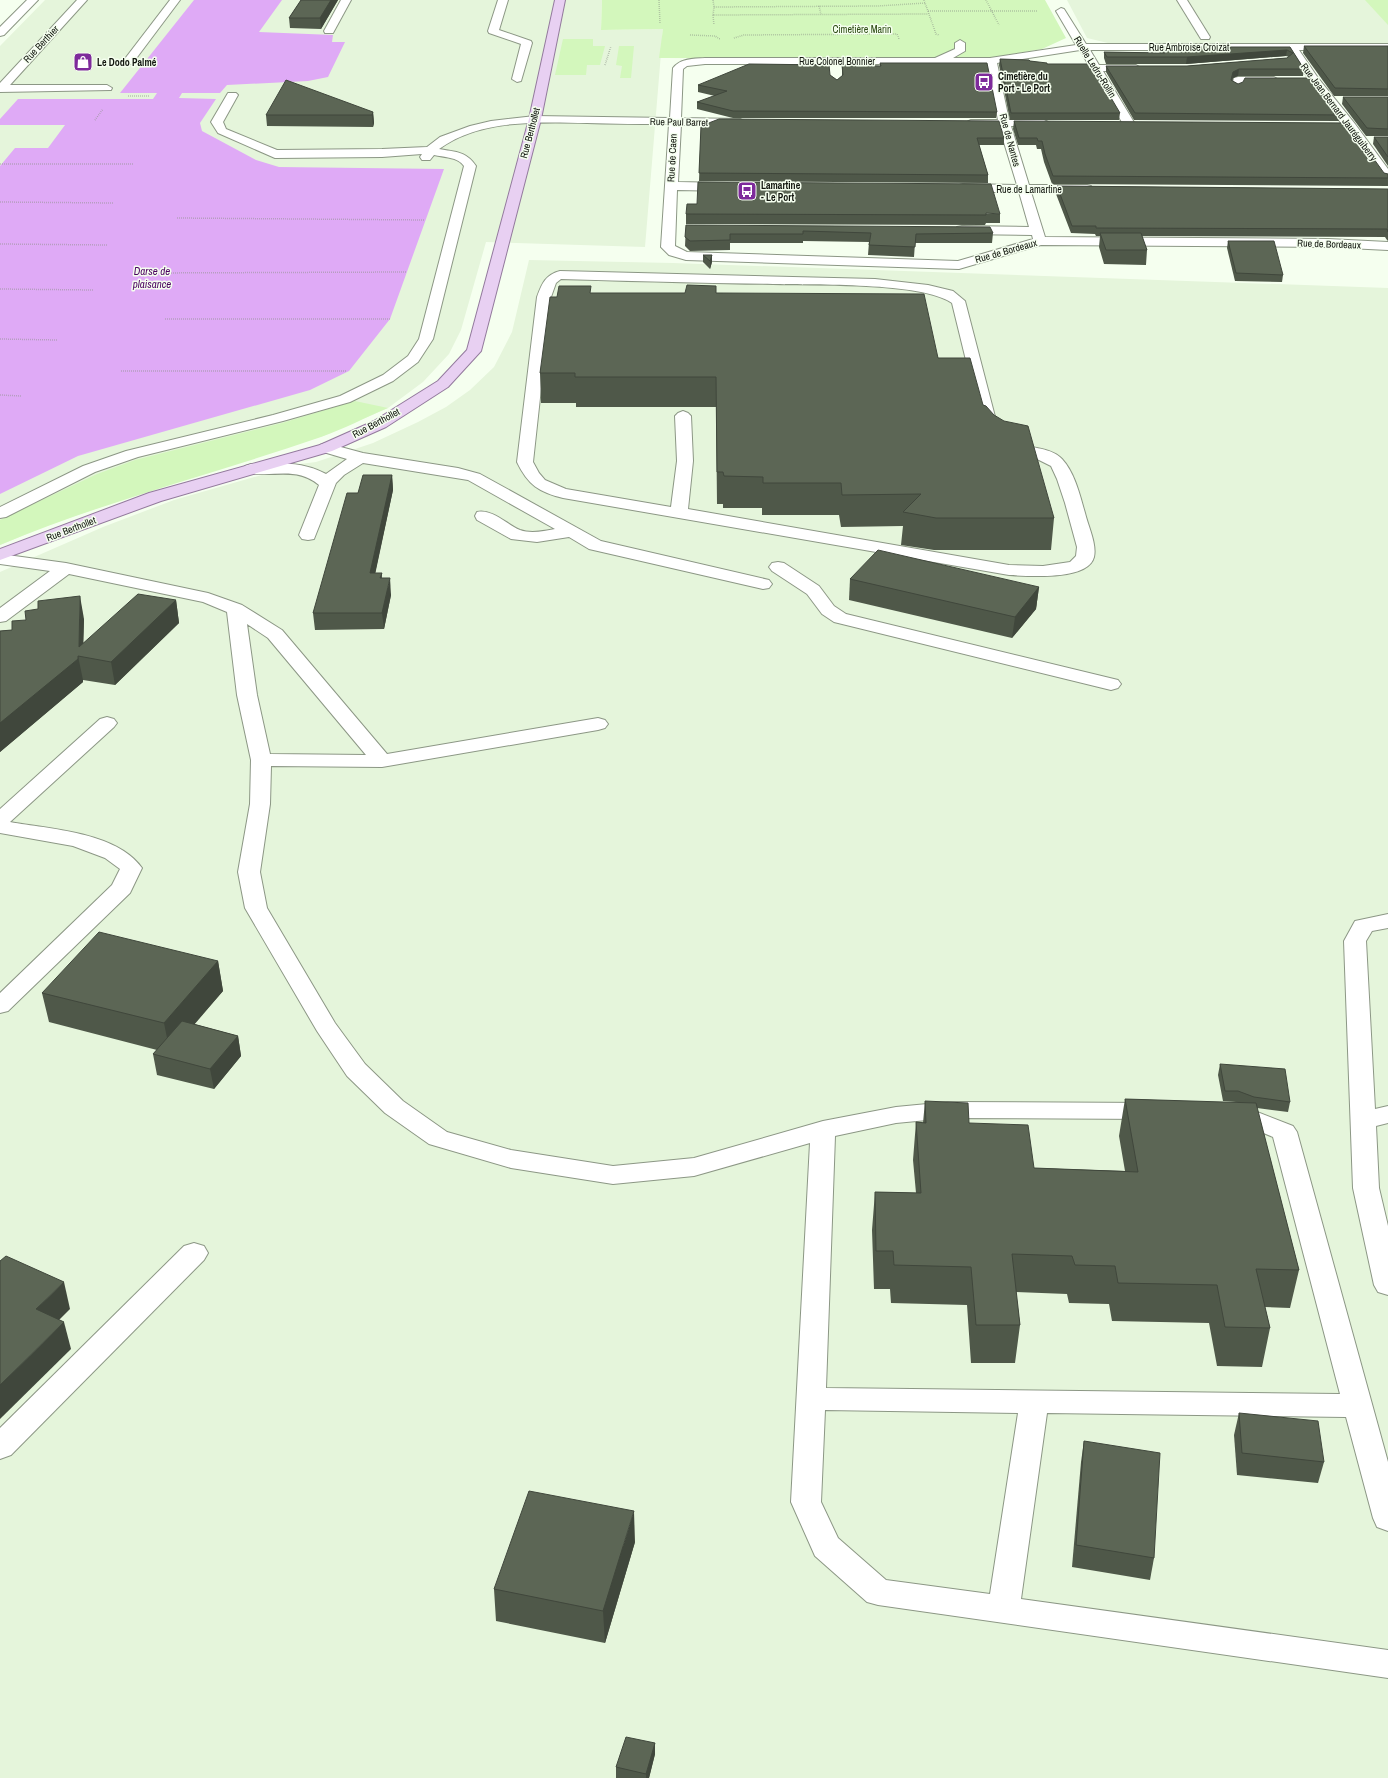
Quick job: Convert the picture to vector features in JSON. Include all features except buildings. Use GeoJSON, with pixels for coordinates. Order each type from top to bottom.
{"type":"FeatureCollection","features":[{"type":"Feature","properties":{"kind":"main road","name":"Rue Berthollet"},"geometry":{"type":"LineString","coordinates":[[0,555],[155,497],[326,448],[380,424],[443,384],[474,351],[534,120],[560,0]]}},
{"type":"Feature","properties":{"kind":"street"},"geometry":{"type":"LineString","coordinates":[[0,33],[33,0]]}},
{"type":"Feature","properties":{"kind":"street","name":"Rue Berthier"},"geometry":{"type":"LineString","coordinates":[[0,88],[82,0]]}},
{"type":"Feature","properties":{"kind":"street"},"geometry":{"type":"LineString","coordinates":[[128,62],[175,0]]}},
{"type":"Feature","properties":{"kind":"street"},"geometry":{"type":"LineString","coordinates":[[329,31],[346,0]]}},
{"type":"Feature","properties":{"kind":"street"},"geometry":{"type":"LineString","coordinates":[[503,0],[493,31],[526,43],[517,79]]}},
{"type":"Feature","properties":{"kind":"street"},"geometry":{"type":"LineString","coordinates":[[1182,0],[1205,37]]}},
{"type":"Feature","properties":{"kind":"street","name":"Ruelle Ledru-Rollin"},"geometry":{"type":"LineString","coordinates":[[1061,11],[1082,47],[1133,124],[1114,124]]}},
{"type":"Feature","properties":{"kind":"street"},"geometry":{"type":"LineString","coordinates":[[937,61],[960,51],[960,43]]}},
{"type":"Feature","properties":{"kind":"street","name":"Rue Ambroise Croizat"},"geometry":{"type":"LineString","coordinates":[[990,61],[1082,47],[1388,47]]}},
{"type":"Feature","properties":{"kind":"street","name":"Rue Jean Bernard Jauréguiberry"},"geometry":{"type":"LineString","coordinates":[[1292,47],[1314,80],[1351,126],[1388,177]]}},
{"type":"Feature","properties":{"kind":"street"},"geometry":{"type":"LineString","coordinates":[[1284,60],[1299,59]]}},
{"type":"Feature","properties":{"kind":"street","name":"Rue Colonel Bonnier"},"geometry":{"type":"LineString","coordinates":[[684,63],[705,61],[990,61]]}},
{"type":"Feature","properties":{"kind":"street"},"geometry":{"type":"LineString","coordinates":[[835,61],[835,75]]}},
{"type":"Feature","properties":{"kind":"street","name":"Rue de Nantes"},"geometry":{"type":"LineString","coordinates":[[990,61],[993,66],[1004,123],[1039,236]]}},
{"type":"Feature","properties":{"kind":"street","name":"Rue de Caen"},"geometry":{"type":"LineString","coordinates":[[674,252],[668,247],[668,229],[678,68],[684,63]]}},
{"type":"Feature","properties":{"kind":"street"},"geometry":{"type":"LineString","coordinates":[[1096,68],[1149,68]]}},
{"type":"Feature","properties":{"kind":"street"},"geometry":{"type":"LineString","coordinates":[[1237,86],[1238,80],[1284,80]]}},
{"type":"Feature","properties":{"kind":"street"},"geometry":{"type":"LineString","coordinates":[[1299,80],[1314,80]]}},
{"type":"Feature","properties":{"kind":"street"},"geometry":{"type":"LineString","coordinates":[[0,88],[107,88]]}},
{"type":"Feature","properties":{"kind":"street"},"geometry":{"type":"LineString","coordinates":[[0,513],[89,469],[132,454],[278,418],[345,399],[388,378],[413,359],[426,339],[470,166],[466,160],[457,156],[429,150],[361,154],[275,154],[222,131],[217,122],[232,95]]}},
{"type":"Feature","properties":{"kind":"street"},"geometry":{"type":"LineString","coordinates":[[1330,100],[1346,100]]}},
{"type":"Feature","properties":{"kind":"street","name":"Rue Paul Barret"},"geometry":{"type":"LineString","coordinates":[[429,150],[437,142],[455,134],[500,124],[534,120],[753,122]]}},
{"type":"Feature","properties":{"kind":"street"},"geometry":{"type":"LineString","coordinates":[[957,123],[1059,123]]}},
{"type":"Feature","properties":{"kind":"street"},"geometry":{"type":"LineString","coordinates":[[1334,126],[1351,126]]}},
{"type":"Feature","properties":{"kind":"street"},"geometry":{"type":"LineString","coordinates":[[1361,140],[1374,140]]}},
{"type":"Feature","properties":{"kind":"street"},"geometry":{"type":"LineString","coordinates":[[423,163],[429,150]]}},
{"type":"Feature","properties":{"kind":"street"},"geometry":{"type":"LineString","coordinates":[[671,186],[742,187]]}},
{"type":"Feature","properties":{"kind":"street","name":"Rue de Lamartine"},"geometry":{"type":"LineString","coordinates":[[952,188],[1095,189]]}},
{"type":"Feature","properties":{"kind":"street"},"geometry":{"type":"LineString","coordinates":[[668,229],[684,230]]}},
{"type":"Feature","properties":{"kind":"street"},"geometry":{"type":"LineString","coordinates":[[951,230],[1039,236]]}},
{"type":"Feature","properties":{"kind":"street","name":"Rue de Bordeaux"},"geometry":{"type":"LineString","coordinates":[[674,252],[686,256],[960,265],[1039,236],[1328,243],[1388,246]]}},
{"type":"Feature","properties":{"kind":"street"},"geometry":{"type":"LineString","coordinates":[[669,278],[674,252]]}},
{"type":"Feature","properties":{"kind":"street"},"geometry":{"type":"LineString","coordinates":[[554,276],[875,283],[928,289],[948,294],[958,301],[993,438],[1000,445],[1014,450],[1046,456],[1057,463],[1066,478],[1086,547],[1085,558],[1075,567],[1043,571],[1009,570],[680,512],[563,493],[541,485],[531,476],[525,462],[544,297],[554,276]]}},
{"type":"Feature","properties":{"kind":"street"},"geometry":{"type":"LineString","coordinates":[[680,512],[685,461],[683,416]]}},
{"type":"Feature","properties":{"kind":"street"},"geometry":{"type":"LineString","coordinates":[[326,448],[361,458],[458,473],[474,477],[595,545],[763,584]]}},
{"type":"Feature","properties":{"kind":"street"},"geometry":{"type":"LineString","coordinates":[[308,536],[320,499],[330,478],[361,458]]}},
{"type":"Feature","properties":{"kind":"street"},"geometry":{"type":"LineString","coordinates":[[251,469],[287,468],[307,470],[319,476],[328,484]]}},
{"type":"Feature","properties":{"kind":"street"},"geometry":{"type":"LineString","coordinates":[[483,516],[517,535],[537,537],[571,532]]}},
{"type":"Feature","properties":{"kind":"street"},"geometry":{"type":"LineString","coordinates":[[0,559],[66,568],[208,598],[236,609],[275,634],[382,761]]}},
{"type":"Feature","properties":{"kind":"street"},"geometry":{"type":"LineString","coordinates":[[778,567],[813,590],[828,610],[840,618],[1111,684]]}},
{"type":"Feature","properties":{"kind":"street"},"geometry":{"type":"LineString","coordinates":[[0,617],[66,568]]}},
{"type":"Feature","properties":{"kind":"street"},"geometry":{"type":"LineString","coordinates":[[236,609],[247,695],[261,760],[260,804],[249,872],[256,908],[325,1026],[356,1070],[394,1107],[438,1138],[511,1159],[613,1175],[694,1167],[823,1130],[896,1115],[948,1110],[1174,1111]]}},
{"type":"Feature","properties":{"kind":"street"},"geometry":{"type":"LineString","coordinates":[[0,820],[107,723]]}},
{"type":"Feature","properties":{"kind":"street"},"geometry":{"type":"LineString","coordinates":[[261,760],[382,761],[598,724]]}},
{"type":"Feature","properties":{"kind":"street"},"geometry":{"type":"LineString","coordinates":[[0,827],[78,840],[113,853],[131,868],[122,888],[0,1006]]}},
{"type":"Feature","properties":{"kind":"street"},"geometry":{"type":"LineString","coordinates":[[1388,921],[1363,926],[1355,941],[1366,1188],[1388,1285]]}},
{"type":"Feature","properties":{"kind":"street"},"geometry":{"type":"LineString","coordinates":[[1213,1111],[1236,1111],[1284,1132],[1388,1518]]}},
{"type":"Feature","properties":{"kind":"street"},"geometry":{"type":"LineString","coordinates":[[1364,1121],[1388,1114]]}},
{"type":"Feature","properties":{"kind":"street"},"geometry":{"type":"LineString","coordinates":[[823,1130],[806,1502],[826,1547],[878,1592],[1388,1664]]}},
{"type":"Feature","properties":{"kind":"street"},"geometry":{"type":"LineString","coordinates":[[0,1447],[194,1253]]}},
{"type":"Feature","properties":{"kind":"street"},"geometry":{"type":"LineString","coordinates":[[810,1399],[1358,1406]]}},
{"type":"Feature","properties":{"kind":"street"},"geometry":{"type":"LineString","coordinates":[[1004,1609],[1034,1402]]}},
{"type":"Feature","properties":{"kind":"path"},"geometry":{"type":"LineString","coordinates":[[659,0],[660,24]]}},
{"type":"Feature","properties":{"kind":"path"},"geometry":{"type":"LineString","coordinates":[[713,0],[714,24]]}},
{"type":"Feature","properties":{"kind":"path"},"geometry":{"type":"LineString","coordinates":[[924,0],[936,34],[960,43]]}},
{"type":"Feature","properties":{"kind":"path"},"geometry":{"type":"LineString","coordinates":[[986,0],[999,26]]}},
{"type":"Feature","properties":{"kind":"path"},"geometry":{"type":"LineString","coordinates":[[714,7],[925,3]]}},
{"type":"Feature","properties":{"kind":"path"},"geometry":{"type":"LineString","coordinates":[[819,6],[821,14]]}},
{"type":"Feature","properties":{"kind":"path"},"geometry":{"type":"LineString","coordinates":[[713,15],[1038,11]]}},
{"type":"Feature","properties":{"kind":"path"},"geometry":{"type":"LineString","coordinates":[[690,34],[715,36],[721,39]]}},
{"type":"Feature","properties":{"kind":"path"},"geometry":{"type":"LineString","coordinates":[[732,39],[744,35],[897,34],[899,39],[894,41]]}},
{"type":"Feature","properties":{"kind":"path"},"geometry":{"type":"LineString","coordinates":[[606,66],[611,46]]}},
{"type":"Feature","properties":{"kind":"path"},"geometry":{"type":"LineString","coordinates":[[0,164],[133,164]]}},
{"type":"Feature","properties":{"kind":"path"},"geometry":{"type":"LineString","coordinates":[[0,202],[114,203]]}},
{"type":"Feature","properties":{"kind":"path"},"geometry":{"type":"LineString","coordinates":[[177,218],[425,220]]}},
{"type":"Feature","properties":{"kind":"path"},"geometry":{"type":"LineString","coordinates":[[0,244],[107,245]]}},
{"type":"Feature","properties":{"kind":"path"},"geometry":{"type":"LineString","coordinates":[[147,273],[406,272]]}},
{"type":"Feature","properties":{"kind":"path"},"geometry":{"type":"LineString","coordinates":[[0,289],[93,290]]}},
{"type":"Feature","properties":{"kind":"path"},"geometry":{"type":"LineString","coordinates":[[165,319],[390,319]]}},
{"type":"Feature","properties":{"kind":"path"},"geometry":{"type":"LineString","coordinates":[[0,339],[57,340]]}},
{"type":"Feature","properties":{"kind":"path"},"geometry":{"type":"LineString","coordinates":[[121,371],[349,371]]}},
{"type":"Feature","properties":{"kind":"path"},"geometry":{"type":"LineString","coordinates":[[0,396],[21,396]]}},
{"type":"Feature","properties":{"kind":"shaded area"},"geometry":{"type":"Polygon","coordinates":[[[45,0],[602,0],[601,30],[663,29],[645,247],[486,242],[461,330],[449,354],[423,382],[388,408],[323,436],[144,492],[43,527],[0,545],[0,46],[45,0]]]}},
{"type":"Feature","properties":{"kind":"shaded area"},"geometry":{"type":"Polygon","coordinates":[[[1067,0],[1388,0],[1388,44],[1112,44],[1087,38],[1067,0]]]}},
{"type":"Feature","properties":{"kind":"shaded area"},"geometry":{"type":"Polygon","coordinates":[[[529,260],[673,263],[1388,288],[1388,1778],[0,1778],[0,572],[103,527],[174,500],[300,464],[316,462],[373,443],[446,407],[470,390],[494,367],[512,332],[529,260]]]}},
{"type":"Feature","properties":{"kind":"green space","name":"Cimetière Marin"},"geometry":{"type":"Polygon","coordinates":[[[602,0],[1045,0],[1066,38],[1042,49],[983,59],[659,58],[663,29],[601,30],[602,0]]]}},
{"type":"Feature","properties":{"kind":"green space"},"geometry":{"type":"Polygon","coordinates":[[[1365,0],[1388,0],[1388,25],[1365,0]]]}},
{"type":"Feature","properties":{"kind":"green space"},"geometry":{"type":"Polygon","coordinates":[[[563,39],[593,39],[593,46],[605,46],[600,65],[587,65],[586,75],[555,75],[563,39]]]}},
{"type":"Feature","properties":{"kind":"green space"},"geometry":{"type":"Polygon","coordinates":[[[619,46],[634,46],[631,78],[620,78],[622,66],[616,65],[619,46]]]}},
{"type":"Feature","properties":{"kind":"green space"},"geometry":{"type":"Polygon","coordinates":[[[355,401],[388,408],[321,437],[119,501],[0,545],[0,520],[97,474],[135,460],[282,423],[355,401]]]}},
{"type":"Feature","properties":{"kind":"water","name":"Darse de plaisance"},"geometry":{"type":"Polygon","coordinates":[[[194,0],[282,0],[259,32],[333,35],[332,42],[345,42],[328,77],[308,81],[227,85],[220,93],[182,93],[179,98],[216,99],[200,123],[202,131],[256,160],[279,167],[444,169],[390,319],[349,371],[310,390],[78,456],[0,494],[0,166],[15,148],[48,148],[65,125],[0,125],[0,119],[18,99],[153,99],[157,93],[120,93],[194,0]]]}},
{"type":"Feature","properties":{"kind":"place","name":"Le Dodo Palmé"},"geometry":{"type":"Point","coordinates":[83,62]}},
{"type":"Feature","properties":{"kind":"place","name":"Cimetière du Port - Le Port"},"geometry":{"type":"Point","coordinates":[984,82]}},
{"type":"Feature","properties":{"kind":"place","name":"Lamartine - Le Port"},"geometry":{"type":"Point","coordinates":[747,191]}}]}
